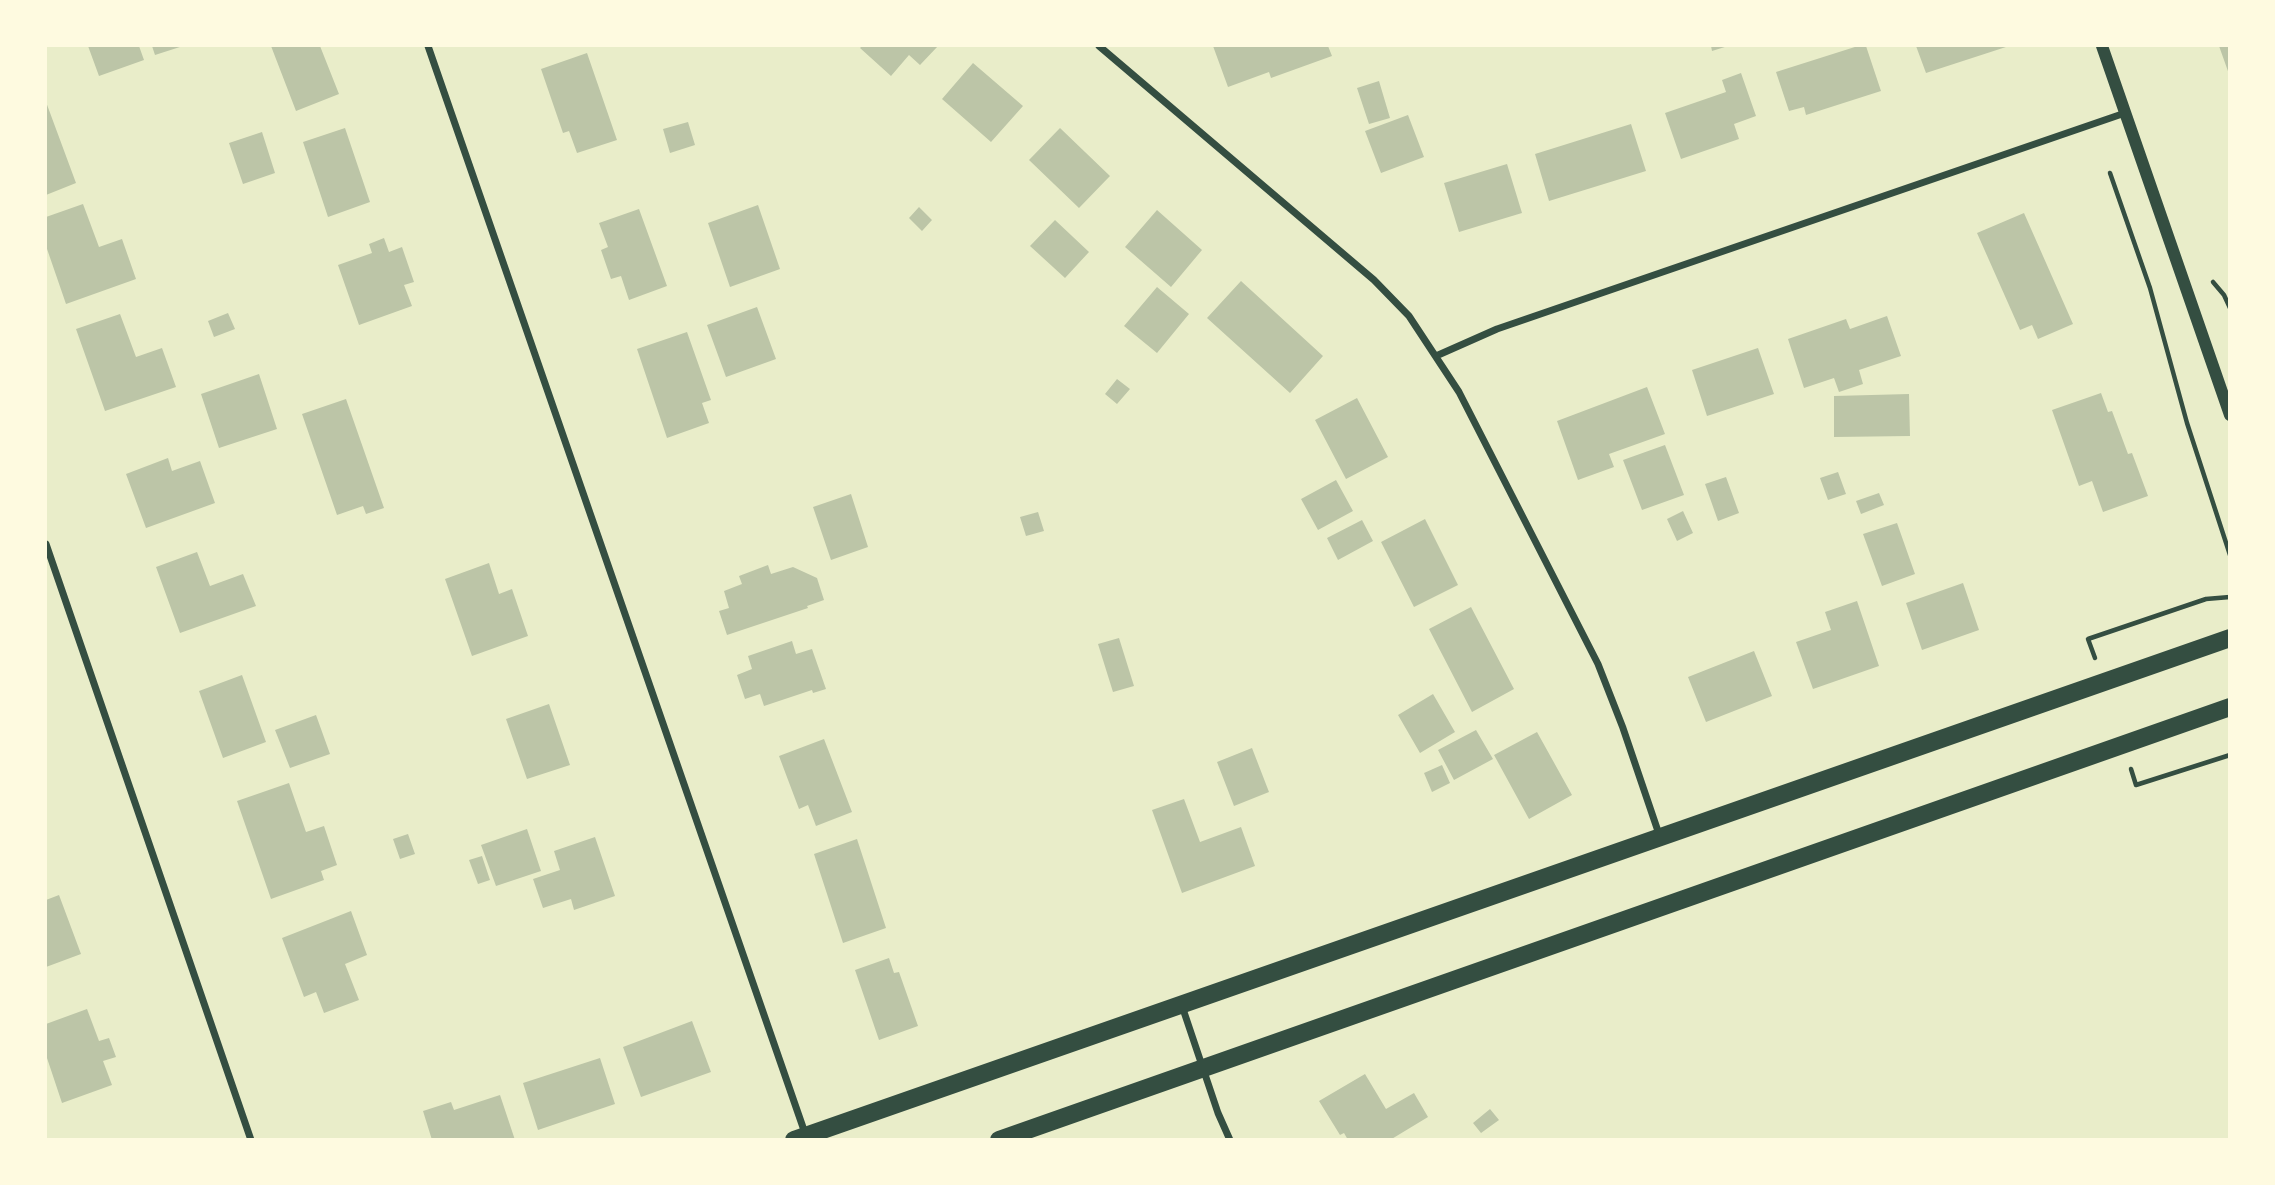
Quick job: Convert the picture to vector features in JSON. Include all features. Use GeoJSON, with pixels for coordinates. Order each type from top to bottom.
{"type":"FeatureCollection","features":[{"type":"Feature","properties":{"kind":"main road"},"geometry":{"type":"LineString","coordinates":[[802,1138],[2230,638]]}},
{"type":"Feature","properties":{"kind":"main road"},"geometry":{"type":"LineString","coordinates":[[999,1139],[2230,707]]}},
{"type":"Feature","properties":{"kind":"street"},"geometry":{"type":"LineString","coordinates":[[428,46],[802,1138]]}},
{"type":"Feature","properties":{"kind":"street"},"geometry":{"type":"LineString","coordinates":[[1099,46],[1374,280],[1409,316],[1460,391],[1598,664],[1660,837]]}},
{"type":"Feature","properties":{"kind":"street"},"geometry":{"type":"LineString","coordinates":[[2102,46],[2230,415]]}},
{"type":"Feature","properties":{"kind":"street"},"geometry":{"type":"LineString","coordinates":[[1436,356],[1497,329],[2125,113]]}},
{"type":"Feature","properties":{"kind":"street"},"geometry":{"type":"LineString","coordinates":[[46,544],[251,1139]]}},
{"type":"Feature","properties":{"kind":"street"},"geometry":{"type":"LineString","coordinates":[[1181,1006],[1230,1139]]}},
{"type":"Feature","properties":{"kind":"path"},"geometry":{"type":"LineString","coordinates":[[2110,173],[2150,288],[2187,423],[2230,555]]}},
{"type":"Feature","properties":{"kind":"path"},"geometry":{"type":"LineString","coordinates":[[2213,282],[2230,308]]}},
{"type":"Feature","properties":{"kind":"path"},"geometry":{"type":"LineString","coordinates":[[2096,663],[2088,639],[2206,599],[2230,597]]}},
{"type":"Feature","properties":{"kind":"path"},"geometry":{"type":"LineString","coordinates":[[2128,761],[2136,785],[2230,755]]}},
{"type":"Feature","properties":{"kind":"building"},"geometry":{"type":"Polygon","coordinates":[[[88,46],[139,46],[144,60],[99,76],[88,46]]]}},
{"type":"Feature","properties":{"kind":"building"},"geometry":{"type":"Polygon","coordinates":[[[152,46],[183,46],[155,55],[152,46]]]}},
{"type":"Feature","properties":{"kind":"building"},"geometry":{"type":"Polygon","coordinates":[[[271,46],[320,46],[339,94],[296,111],[271,46]]]}},
{"type":"Feature","properties":{"kind":"building"},"geometry":{"type":"Polygon","coordinates":[[[938,46],[920,65],[909,55],[891,76],[860,48],[938,46]]]}},
{"type":"Feature","properties":{"kind":"building"},"geometry":{"type":"Polygon","coordinates":[[[1213,46],[1328,46],[1332,56],[1271,78],[1269,72],[1228,87],[1213,46]]]}},
{"type":"Feature","properties":{"kind":"building"},"geometry":{"type":"Polygon","coordinates":[[[1711,46],[1728,46],[1712,51],[1711,46]]]}},
{"type":"Feature","properties":{"kind":"building"},"geometry":{"type":"Polygon","coordinates":[[[1858,46],[1866,46],[1881,91],[1806,115],[1804,107],[1789,111],[1776,72],[1858,46]]]}},
{"type":"Feature","properties":{"kind":"building"},"geometry":{"type":"Polygon","coordinates":[[[1916,46],[2009,46],[1926,73],[1916,46]]]}},
{"type":"Feature","properties":{"kind":"building"},"geometry":{"type":"Polygon","coordinates":[[[2219,46],[2230,46],[2230,74],[2229,74],[2219,46]]]}},
{"type":"Feature","properties":{"kind":"building"},"geometry":{"type":"Polygon","coordinates":[[[587,53],[617,140],[577,153],[569,131],[563,133],[541,69],[587,53]]]}},
{"type":"Feature","properties":{"kind":"building"},"geometry":{"type":"Polygon","coordinates":[[[973,63],[1023,106],[991,142],[942,99],[973,63]]]}},
{"type":"Feature","properties":{"kind":"building"},"geometry":{"type":"Polygon","coordinates":[[[1741,73],[1756,116],[1734,124],[1739,139],[1681,159],[1665,113],[1726,92],[1722,80],[1741,73]]]}},
{"type":"Feature","properties":{"kind":"building"},"geometry":{"type":"Polygon","coordinates":[[[1379,81],[1390,118],[1369,124],[1357,88],[1379,81]]]}},
{"type":"Feature","properties":{"kind":"building"},"geometry":{"type":"Polygon","coordinates":[[[46,102],[76,183],[46,195],[46,102]]]}},
{"type":"Feature","properties":{"kind":"building"},"geometry":{"type":"Polygon","coordinates":[[[1408,115],[1424,157],[1381,173],[1365,131],[1408,115]]]}},
{"type":"Feature","properties":{"kind":"building"},"geometry":{"type":"Polygon","coordinates":[[[688,122],[695,145],[670,153],[663,129],[688,122]]]}},
{"type":"Feature","properties":{"kind":"building"},"geometry":{"type":"Polygon","coordinates":[[[1631,124],[1646,171],[1549,201],[1535,154],[1631,124]]]}},
{"type":"Feature","properties":{"kind":"building"},"geometry":{"type":"Polygon","coordinates":[[[345,128],[370,202],[328,217],[303,142],[345,128]]]}},
{"type":"Feature","properties":{"kind":"building"},"geometry":{"type":"Polygon","coordinates":[[[1060,128],[1110,176],[1079,208],[1029,160],[1060,128]]]}},
{"type":"Feature","properties":{"kind":"building"},"geometry":{"type":"Polygon","coordinates":[[[262,132],[275,173],[243,184],[229,143],[262,132]]]}},
{"type":"Feature","properties":{"kind":"building"},"geometry":{"type":"Polygon","coordinates":[[[1507,164],[1522,213],[1459,232],[1444,183],[1507,164]]]}},
{"type":"Feature","properties":{"kind":"building"},"geometry":{"type":"Polygon","coordinates":[[[83,204],[99,247],[122,239],[136,279],[66,304],[46,246],[46,217],[83,204]]]}},
{"type":"Feature","properties":{"kind":"building"},"geometry":{"type":"Polygon","coordinates":[[[758,205],[780,269],[730,287],[708,223],[758,205]]]}},
{"type":"Feature","properties":{"kind":"building"},"geometry":{"type":"Polygon","coordinates":[[[919,207],[932,220],[922,231],[909,218],[919,207]]]}},
{"type":"Feature","properties":{"kind":"building"},"geometry":{"type":"Polygon","coordinates":[[[639,209],[667,286],[629,300],[621,276],[611,279],[601,250],[608,247],[599,223],[639,209]]]}},
{"type":"Feature","properties":{"kind":"building"},"geometry":{"type":"Polygon","coordinates":[[[1157,210],[1202,250],[1171,287],[1125,247],[1157,210]]]}},
{"type":"Feature","properties":{"kind":"building"},"geometry":{"type":"Polygon","coordinates":[[[2024,213],[2073,324],[2038,339],[2032,325],[2020,330],[1977,233],[2024,213]]]}},
{"type":"Feature","properties":{"kind":"building"},"geometry":{"type":"Polygon","coordinates":[[[1055,220],[1089,252],[1065,278],[1030,246],[1055,220]]]}},
{"type":"Feature","properties":{"kind":"building"},"geometry":{"type":"Polygon","coordinates":[[[384,238],[389,252],[402,247],[414,282],[404,285],[412,306],[359,325],[338,265],[372,253],[369,244],[384,238]]]}},
{"type":"Feature","properties":{"kind":"building"},"geometry":{"type":"Polygon","coordinates":[[[1241,281],[1323,356],[1290,393],[1207,318],[1241,281]]]}},
{"type":"Feature","properties":{"kind":"building"},"geometry":{"type":"Polygon","coordinates":[[[1157,287],[1189,314],[1157,353],[1124,326],[1157,287]]]}},
{"type":"Feature","properties":{"kind":"building"},"geometry":{"type":"Polygon","coordinates":[[[757,307],[776,359],[726,377],[707,325],[757,307]]]}},
{"type":"Feature","properties":{"kind":"building"},"geometry":{"type":"Polygon","coordinates":[[[228,313],[235,329],[214,337],[208,321],[228,313]]]}},
{"type":"Feature","properties":{"kind":"building"},"geometry":{"type":"Polygon","coordinates":[[[120,314],[136,357],[162,348],[176,387],[105,411],[76,329],[120,314]]]}},
{"type":"Feature","properties":{"kind":"building"},"geometry":{"type":"Polygon","coordinates":[[[1887,316],[1901,356],[1859,370],[1863,384],[1839,392],[1834,378],[1804,388],[1788,339],[1846,319],[1850,329],[1887,316]]]}},
{"type":"Feature","properties":{"kind":"building"},"geometry":{"type":"Polygon","coordinates":[[[687,332],[711,400],[702,403],[709,423],[667,438],[637,349],[687,332]]]}},
{"type":"Feature","properties":{"kind":"building"},"geometry":{"type":"Polygon","coordinates":[[[1758,348],[1774,394],[1707,416],[1692,370],[1758,348]]]}},
{"type":"Feature","properties":{"kind":"building"},"geometry":{"type":"Polygon","coordinates":[[[259,374],[277,429],[219,448],[201,394],[259,374]]]}},
{"type":"Feature","properties":{"kind":"building"},"geometry":{"type":"Polygon","coordinates":[[[1117,379],[1130,389],[1117,404],[1105,394],[1117,379]]]}},
{"type":"Feature","properties":{"kind":"building"},"geometry":{"type":"Polygon","coordinates":[[[1647,387],[1665,434],[1609,454],[1614,467],[1578,480],[1557,421],[1647,387]]]}},
{"type":"Feature","properties":{"kind":"building"},"geometry":{"type":"Polygon","coordinates":[[[2101,393],[2108,412],[2112,411],[2128,454],[2132,453],[2148,496],[2103,512],[2092,481],[2079,486],[2052,410],[2101,393]]]}},
{"type":"Feature","properties":{"kind":"building"},"geometry":{"type":"Polygon","coordinates":[[[1909,394],[1910,436],[1834,437],[1834,396],[1909,394]]]}},
{"type":"Feature","properties":{"kind":"building"},"geometry":{"type":"Polygon","coordinates":[[[1357,398],[1388,457],[1346,479],[1315,420],[1357,398]]]}},
{"type":"Feature","properties":{"kind":"building"},"geometry":{"type":"Polygon","coordinates":[[[346,399],[384,508],[366,514],[363,506],[337,515],[302,414],[346,399]]]}},
{"type":"Feature","properties":{"kind":"building"},"geometry":{"type":"Polygon","coordinates":[[[1665,445],[1684,495],[1642,510],[1623,460],[1665,445]]]}},
{"type":"Feature","properties":{"kind":"building"},"geometry":{"type":"Polygon","coordinates":[[[168,458],[172,471],[200,461],[215,503],[146,528],[126,474],[168,458]]]}},
{"type":"Feature","properties":{"kind":"building"},"geometry":{"type":"Polygon","coordinates":[[[1838,472],[1846,494],[1828,500],[1820,478],[1838,472]]]}},
{"type":"Feature","properties":{"kind":"building"},"geometry":{"type":"Polygon","coordinates":[[[1726,477],[1739,513],[1718,521],[1705,484],[1726,477]]]}},
{"type":"Feature","properties":{"kind":"building"},"geometry":{"type":"Polygon","coordinates":[[[1336,480],[1353,511],[1318,530],[1301,499],[1336,480]]]}},
{"type":"Feature","properties":{"kind":"building"},"geometry":{"type":"Polygon","coordinates":[[[1879,493],[1884,505],[1861,514],[1856,501],[1879,493]]]}},
{"type":"Feature","properties":{"kind":"building"},"geometry":{"type":"Polygon","coordinates":[[[851,494],[868,547],[831,560],[813,507],[851,494]]]}},
{"type":"Feature","properties":{"kind":"building"},"geometry":{"type":"Polygon","coordinates":[[[1683,511],[1693,533],[1677,541],[1667,519],[1683,511]]]}},
{"type":"Feature","properties":{"kind":"building"},"geometry":{"type":"Polygon","coordinates":[[[1038,512],[1044,531],[1026,536],[1020,517],[1038,512]]]}},
{"type":"Feature","properties":{"kind":"building"},"geometry":{"type":"Polygon","coordinates":[[[1425,519],[1458,585],[1414,607],[1381,542],[1425,519]]]}},
{"type":"Feature","properties":{"kind":"building"},"geometry":{"type":"Polygon","coordinates":[[[1362,520],[1373,541],[1338,560],[1327,538],[1362,520]]]}},
{"type":"Feature","properties":{"kind":"building"},"geometry":{"type":"Polygon","coordinates":[[[1897,523],[1915,574],[1882,586],[1863,534],[1897,523]]]}},
{"type":"Feature","properties":{"kind":"building"},"geometry":{"type":"Polygon","coordinates":[[[197,552],[210,586],[243,574],[256,606],[180,633],[156,567],[197,552]]]}},
{"type":"Feature","properties":{"kind":"building"},"geometry":{"type":"Polygon","coordinates":[[[489,563],[499,594],[512,589],[528,636],[472,656],[445,579],[489,563]]]}},
{"type":"Feature","properties":{"kind":"building"},"geometry":{"type":"Polygon","coordinates":[[[768,565],[771,574],[793,567],[817,578],[824,600],[727,635],[719,611],[729,608],[724,591],[742,584],[739,576],[768,565]]]}},
{"type":"Feature","properties":{"kind":"building"},"geometry":{"type":"Polygon","coordinates":[[[1963,583],[1979,630],[1922,650],[1906,603],[1963,583]]]}},
{"type":"Feature","properties":{"kind":"building"},"geometry":{"type":"Polygon","coordinates":[[[1857,601],[1879,666],[1813,689],[1796,642],[1831,630],[1825,612],[1857,601]]]}},
{"type":"Feature","properties":{"kind":"building"},"geometry":{"type":"Polygon","coordinates":[[[1471,607],[1514,689],[1472,712],[1429,629],[1471,607]]]}},
{"type":"Feature","properties":{"kind":"building"},"geometry":{"type":"Polygon","coordinates":[[[1119,638],[1134,686],[1113,692],[1098,644],[1119,638]]]}},
{"type":"Feature","properties":{"kind":"building"},"geometry":{"type":"Polygon","coordinates":[[[792,641],[796,654],[812,649],[826,689],[813,693],[812,690],[764,706],[760,694],[745,699],[737,675],[752,669],[748,656],[792,641]]]}},
{"type":"Feature","properties":{"kind":"building"},"geometry":{"type":"Polygon","coordinates":[[[1754,651],[1772,696],[1706,722],[1688,677],[1754,651]]]}},
{"type":"Feature","properties":{"kind":"building"},"geometry":{"type":"Polygon","coordinates":[[[242,675],[266,742],[223,758],[199,691],[242,675]]]}},
{"type":"Feature","properties":{"kind":"building"},"geometry":{"type":"Polygon","coordinates":[[[1433,694],[1455,732],[1420,753],[1398,715],[1433,694]]]}},
{"type":"Feature","properties":{"kind":"building"},"geometry":{"type":"Polygon","coordinates":[[[549,704],[570,765],[527,779],[506,719],[549,704]]]}},
{"type":"Feature","properties":{"kind":"building"},"geometry":{"type":"Polygon","coordinates":[[[316,715],[330,754],[290,768],[275,730],[316,715]]]}},
{"type":"Feature","properties":{"kind":"building"},"geometry":{"type":"Polygon","coordinates":[[[1476,730],[1493,759],[1454,780],[1438,750],[1476,730]]]}},
{"type":"Feature","properties":{"kind":"building"},"geometry":{"type":"Polygon","coordinates":[[[1537,732],[1572,795],[1529,819],[1494,755],[1537,732]]]}},
{"type":"Feature","properties":{"kind":"building"},"geometry":{"type":"Polygon","coordinates":[[[824,739],[852,812],[816,826],[808,805],[799,809],[779,756],[824,739]]]}},
{"type":"Feature","properties":{"kind":"building"},"geometry":{"type":"Polygon","coordinates":[[[1252,748],[1269,792],[1234,806],[1217,762],[1252,748]]]}},
{"type":"Feature","properties":{"kind":"building"},"geometry":{"type":"Polygon","coordinates":[[[1442,765],[1450,783],[1432,792],[1424,773],[1442,765]]]}},
{"type":"Feature","properties":{"kind":"building"},"geometry":{"type":"Polygon","coordinates":[[[289,783],[306,832],[324,826],[337,865],[321,871],[324,880],[271,899],[237,801],[289,783]]]}},
{"type":"Feature","properties":{"kind":"building"},"geometry":{"type":"Polygon","coordinates":[[[1184,799],[1200,842],[1241,827],[1255,866],[1182,893],[1152,810],[1184,799]]]}},
{"type":"Feature","properties":{"kind":"building"},"geometry":{"type":"Polygon","coordinates":[[[527,829],[541,871],[496,886],[481,845],[527,829]]]}},
{"type":"Feature","properties":{"kind":"building"},"geometry":{"type":"Polygon","coordinates":[[[408,834],[415,854],[400,859],[393,839],[408,834]]]}},
{"type":"Feature","properties":{"kind":"building"},"geometry":{"type":"Polygon","coordinates":[[[595,837],[615,896],[574,910],[571,899],[543,908],[533,879],[560,870],[554,851],[595,837]]]}},
{"type":"Feature","properties":{"kind":"building"},"geometry":{"type":"Polygon","coordinates":[[[857,839],[886,928],[843,943],[814,854],[857,839]]]}},
{"type":"Feature","properties":{"kind":"building"},"geometry":{"type":"Polygon","coordinates":[[[482,856],[490,880],[478,884],[469,860],[482,856]]]}},
{"type":"Feature","properties":{"kind":"building"},"geometry":{"type":"Polygon","coordinates":[[[59,895],[81,954],[46,967],[46,900],[59,895]]]}},
{"type":"Feature","properties":{"kind":"building"},"geometry":{"type":"Polygon","coordinates":[[[351,911],[367,955],[345,964],[359,1000],[324,1013],[316,992],[304,997],[282,938],[351,911]]]}},
{"type":"Feature","properties":{"kind":"building"},"geometry":{"type":"Polygon","coordinates":[[[889,958],[894,973],[899,972],[918,1026],[879,1040],[855,970],[889,958]]]}},
{"type":"Feature","properties":{"kind":"building"},"geometry":{"type":"Polygon","coordinates":[[[87,1009],[99,1041],[109,1038],[116,1057],[103,1061],[112,1085],[62,1103],[46,1055],[46,1024],[87,1009]]]}},
{"type":"Feature","properties":{"kind":"building"},"geometry":{"type":"Polygon","coordinates":[[[692,1021],[711,1072],[641,1097],[623,1047],[692,1021]]]}},
{"type":"Feature","properties":{"kind":"building"},"geometry":{"type":"Polygon","coordinates":[[[600,1058],[615,1104],[538,1130],[523,1083],[600,1058]]]}},
{"type":"Feature","properties":{"kind":"building"},"geometry":{"type":"Polygon","coordinates":[[[1365,1074],[1386,1109],[1414,1093],[1428,1117],[1390,1140],[1348,1140],[1344,1133],[1340,1135],[1319,1101],[1365,1074]]]}},
{"type":"Feature","properties":{"kind":"building"},"geometry":{"type":"Polygon","coordinates":[[[500,1095],[515,1140],[432,1140],[423,1111],[451,1102],[454,1110],[500,1095]]]}},
{"type":"Feature","properties":{"kind":"building"},"geometry":{"type":"Polygon","coordinates":[[[1490,1109],[1499,1120],[1481,1133],[1473,1123],[1490,1109]]]}}]}
